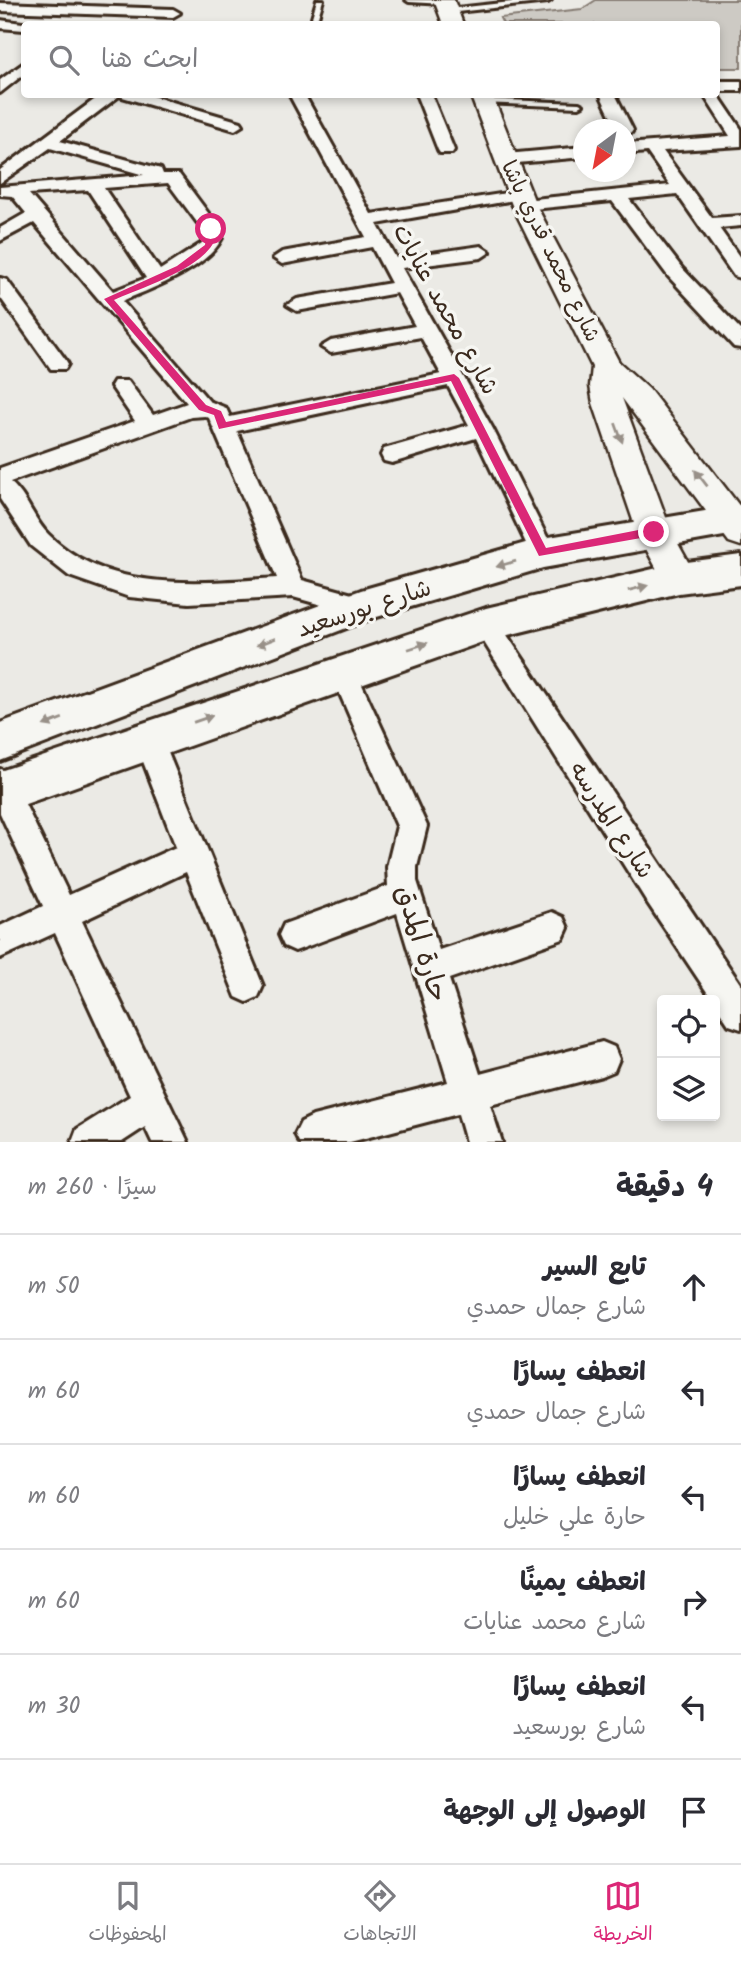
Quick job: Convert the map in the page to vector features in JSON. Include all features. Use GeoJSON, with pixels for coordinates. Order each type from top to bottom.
{"type":"FeatureCollection","features":[{"type":"Feature","properties":{"kind":"main road","name":"شارع بورسعيد"},"geometry":{"type":"LineString","coordinates":[[0,742],[361,606],[543,553],[654,532],[738,523]]}},
{"type":"Feature","properties":{"kind":"main road"},"geometry":{"type":"LineString","coordinates":[[1,788],[486,624],[679,578],[741,570]]}},
{"type":"Feature","properties":{"kind":"street"},"geometry":{"type":"LineString","coordinates":[[49,21],[58,5]]}},
{"type":"Feature","properties":{"kind":"street"},"geometry":{"type":"LineString","coordinates":[[0,7],[131,6],[173,12]]}},
{"type":"Feature","properties":{"kind":"street"},"geometry":{"type":"LineString","coordinates":[[0,24],[21,26]]}},
{"type":"Feature","properties":{"kind":"street"},"geometry":{"type":"LineString","coordinates":[[0,65],[21,67]]}},
{"type":"Feature","properties":{"kind":"street"},"geometry":{"type":"LineString","coordinates":[[0,88],[21,70]]}},
{"type":"Feature","properties":{"kind":"street"},"geometry":{"type":"LineString","coordinates":[[720,86],[741,86]]}},
{"type":"Feature","properties":{"kind":"street"},"geometry":{"type":"LineString","coordinates":[[0,178],[108,98]]}},
{"type":"Feature","properties":{"kind":"street"},"geometry":{"type":"LineString","coordinates":[[140,98],[235,125]]}},
{"type":"Feature","properties":{"kind":"street","name":"شارع محمد عنايات"},"geometry":{"type":"LineString","coordinates":[[298,98],[482,429],[543,553]]}},
{"type":"Feature","properties":{"kind":"street"},"geometry":{"type":"LineString","coordinates":[[424,98],[446,150]]}},
{"type":"Feature","properties":{"kind":"street","name":"شارع محمد قدري باشا"},"geometry":{"type":"LineString","coordinates":[[482,98],[522,199],[607,367],[638,396],[738,523]]}},
{"type":"Feature","properties":{"kind":"street"},"geometry":{"type":"LineString","coordinates":[[609,98],[620,119]]}},
{"type":"Feature","properties":{"kind":"street"},"geometry":{"type":"LineString","coordinates":[[637,148],[741,140],[713,98]]}},
{"type":"Feature","properties":{"kind":"street"},"geometry":{"type":"LineString","coordinates":[[50,143],[173,178],[211,229],[213,238],[199,254],[157,280],[109,299]]}},
{"type":"Feature","properties":{"kind":"street"},"geometry":{"type":"LineString","coordinates":[[637,148],[680,189],[741,272]]}},
{"type":"Feature","properties":{"kind":"street"},"geometry":{"type":"LineString","coordinates":[[506,159],[573,153]]}},
{"type":"Feature","properties":{"kind":"street"},"geometry":{"type":"LineString","coordinates":[[8,191],[173,178]]}},
{"type":"Feature","properties":{"kind":"street"},"geometry":{"type":"LineString","coordinates":[[93,184],[157,280]]}},
{"type":"Feature","properties":{"kind":"street"},"geometry":{"type":"LineString","coordinates":[[368,220],[522,199],[617,196],[680,189]]}},
{"type":"Feature","properties":{"kind":"street"},"geometry":{"type":"LineString","coordinates":[[8,191],[36,214],[202,407],[218,413],[293,587]]}},
{"type":"Feature","properties":{"kind":"street"},"geometry":{"type":"LineString","coordinates":[[617,196],[676,272],[741,342]]}},
{"type":"Feature","properties":{"kind":"street"},"geometry":{"type":"LineString","coordinates":[[0,236],[36,214]]}},
{"type":"Feature","properties":{"kind":"street"},"geometry":{"type":"LineString","coordinates":[[706,224],[741,221]]}},
{"type":"Feature","properties":{"kind":"street"},"geometry":{"type":"LineString","coordinates":[[282,258],[379,240]]}},
{"type":"Feature","properties":{"kind":"street"},"geometry":{"type":"LineString","coordinates":[[391,264],[481,252]]}},
{"type":"Feature","properties":{"kind":"street"},"geometry":{"type":"LineString","coordinates":[[0,284],[58,364]]}},
{"type":"Feature","properties":{"kind":"street"},"geometry":{"type":"LineString","coordinates":[[297,305],[404,286]]}},
{"type":"Feature","properties":{"kind":"street"},"geometry":{"type":"LineString","coordinates":[[331,347],[428,330]]}},
{"type":"Feature","properties":{"kind":"street","name":"شارع محمد قدري باشا"},"geometry":{"type":"LineString","coordinates":[[607,367],[605,386],[608,403],[654,532],[679,578]]}},
{"type":"Feature","properties":{"kind":"street"},"geometry":{"type":"LineString","coordinates":[[223,426],[454,378]]}},
{"type":"Feature","properties":{"kind":"street"},"geometry":{"type":"LineString","coordinates":[[121,386],[148,424]]}},
{"type":"Feature","properties":{"kind":"street"},"geometry":{"type":"LineString","coordinates":[[0,478],[202,407]]}},
{"type":"Feature","properties":{"kind":"street"},"geometry":{"type":"LineString","coordinates":[[391,455],[482,429]]}},
{"type":"Feature","properties":{"kind":"street"},"geometry":{"type":"LineString","coordinates":[[0,486],[9,494],[39,540],[78,569],[117,583],[130,587],[189,593],[293,587],[361,606]]}},
{"type":"Feature","properties":{"kind":"street","name":"شارع المدرسه"},"geometry":{"type":"LineString","coordinates":[[486,624],[658,891],[741,1013]]}},
{"type":"Feature","properties":{"kind":"street","name":"حارة المدق"},"geometry":{"type":"LineString","coordinates":[[343,671],[414,832],[401,874],[484,1142]]}},
{"type":"Feature","properties":{"kind":"street"},"geometry":{"type":"LineString","coordinates":[[148,738],[247,986]]}},
{"type":"Feature","properties":{"kind":"street"},"geometry":{"type":"LineString","coordinates":[[1,788],[64,912],[170,1142]]}},
{"type":"Feature","properties":{"kind":"street"},"geometry":{"type":"LineString","coordinates":[[0,942],[195,853]]}},
{"type":"Feature","properties":{"kind":"street"},"geometry":{"type":"LineString","coordinates":[[295,935],[406,895]]}},
{"type":"Feature","properties":{"kind":"street"},"geometry":{"type":"LineString","coordinates":[[430,969],[552,928]]}},
{"type":"Feature","properties":{"kind":"street"},"geometry":{"type":"LineString","coordinates":[[313,1134],[602,1059]]}},
{"type":"Feature","properties":{"kind":"street"},"geometry":{"type":"LineString","coordinates":[[90,1142],[152,1102]]}},
{"type":"Feature","properties":{"kind":"lane"},"geometry":{"type":"LineString","coordinates":[[315,17],[320,0]]}},
{"type":"Feature","properties":{"kind":"lane"},"geometry":{"type":"LineString","coordinates":[[409,0],[447,9],[548,0]]}},
{"type":"Feature","properties":{"kind":"lane"},"geometry":{"type":"LineString","coordinates":[[482,98],[579,105]]}},
{"type":"Feature","properties":{"kind":"shaded area"},"geometry":{"type":"Polygon","coordinates":[[[596,0],[741,0],[741,68],[720,68],[720,21],[502,21],[500,18],[582,9],[596,0]]]}},
{"type":"Feature","properties":{"kind":"route"},"geometry":{"type":"LineString","coordinates":[[211,229],[213,238],[209,246],[180,268],[109,299],[202,407],[218,413],[223,426],[454,378],[543,553],[654,532]]}}]}
